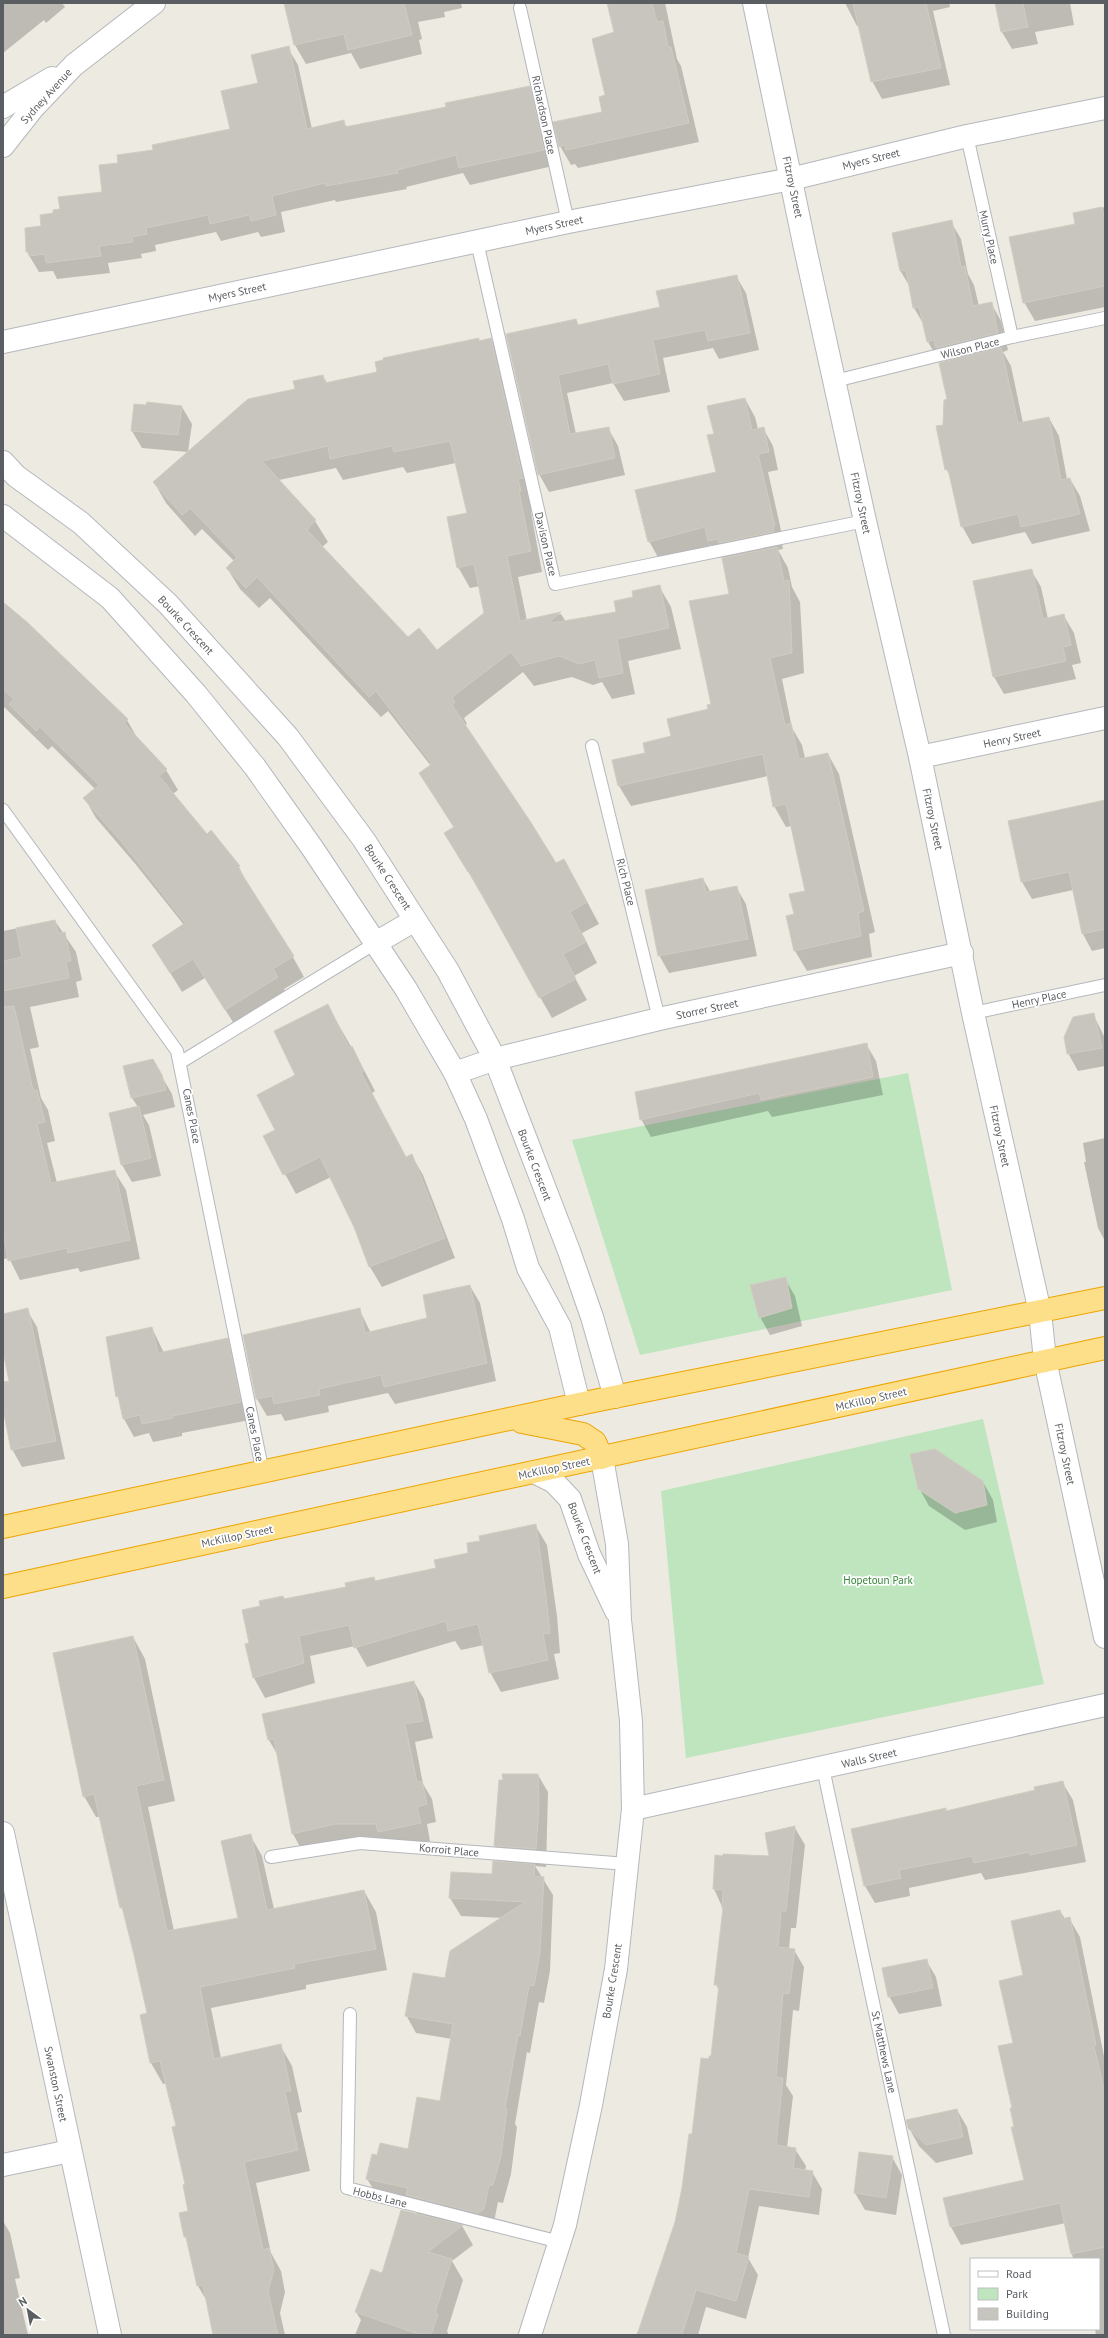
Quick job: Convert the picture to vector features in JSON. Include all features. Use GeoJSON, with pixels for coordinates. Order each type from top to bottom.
{"type":"FeatureCollection","features":[{"type":"Feature","properties":{"kind":"highway"},"geometry":{"type":"LineString","coordinates":[[3,1527],[263,1473],[579,1404],[1105,1298]]}},
{"type":"Feature","properties":{"kind":"highway","name":"McKillop Street"},"geometry":{"type":"LineString","coordinates":[[3,1587],[1105,1348]]}},
{"type":"Feature","properties":{"kind":"highway"},"geometry":{"type":"LineString","coordinates":[[511,1420],[583,1434],[595,1442],[602,1458]]}},
{"type":"Feature","properties":{"kind":"street","name":"Sydney Avenue"},"geometry":{"type":"LineString","coordinates":[[3,107],[74,65],[154,3]]}},
{"type":"Feature","properties":{"kind":"street","name":"Fitzroy Street"},"geometry":{"type":"LineString","coordinates":[[754,3],[865,521],[920,757],[962,953],[973,1013],[1040,1312],[1045,1360],[1105,1637]]}},
{"type":"Feature","properties":{"kind":"street","name":"Sydney Avenue"},"geometry":{"type":"LineString","coordinates":[[3,146],[33,108],[74,65]]}},
{"type":"Feature","properties":{"kind":"street","name":"Myers Street"},"geometry":{"type":"LineString","coordinates":[[3,342],[568,222],[791,179],[966,136],[1105,108]]}},
{"type":"Feature","properties":{"kind":"street","name":"Bourke Crescent"},"geometry":{"type":"LineString","coordinates":[[3,462],[16,476],[71,515],[119,556],[168,604],[288,736],[364,840],[448,971],[495,1059],[569,1251],[592,1317],[615,1397]]}},
{"type":"Feature","properties":{"kind":"street"},"geometry":{"type":"LineString","coordinates":[[3,516],[110,598],[191,688],[255,767],[313,849],[374,944],[406,989],[455,1073],[498,1178],[513,1219],[528,1268],[560,1327],[579,1404]]}},
{"type":"Feature","properties":{"kind":"street","name":"Henry Street"},"geometry":{"type":"LineString","coordinates":[[920,757],[1105,718]]}},
{"type":"Feature","properties":{"kind":"street"},"geometry":{"type":"LineString","coordinates":[[374,944],[415,920]]}},
{"type":"Feature","properties":{"kind":"street","name":"Storrer Street"},"geometry":{"type":"LineString","coordinates":[[455,1073],[495,1059],[659,1019],[962,953]]}},
{"type":"Feature","properties":{"kind":"street","name":"Bourke Crescent"},"geometry":{"type":"LineString","coordinates":[[530,2335],[560,2242],[591,2105],[616,1969],[633,1809],[631,1720],[620,1620],[617,1544],[602,1458]]}},
{"type":"Feature","properties":{"kind":"street","name":"Bourke Crescent"},"geometry":{"type":"LineString","coordinates":[[534,1472],[554,1482],[570,1499],[589,1554],[620,1620]]}},
{"type":"Feature","properties":{"kind":"street","name":"Walls Street"},"geometry":{"type":"LineString","coordinates":[[633,1809],[1105,1705]]}},
{"type":"Feature","properties":{"kind":"street","name":"Swanston Street"},"geometry":{"type":"LineString","coordinates":[[3,1833],[110,2335]]}},
{"type":"Feature","properties":{"kind":"street"},"geometry":{"type":"LineString","coordinates":[[3,2165],[70,2151]]}},
{"type":"Feature","properties":{"kind":"lane","name":"Richardson Place"},"geometry":{"type":"LineString","coordinates":[[520,8],[568,222]]}},
{"type":"Feature","properties":{"kind":"lane","name":"Murry Place"},"geometry":{"type":"LineString","coordinates":[[966,136],[1012,337]]}},
{"type":"Feature","properties":{"kind":"lane","name":"Davison Place"},"geometry":{"type":"LineString","coordinates":[[477,242],[555,584],[865,521]]}},
{"type":"Feature","properties":{"kind":"lane","name":"Wilson Place"},"geometry":{"type":"LineString","coordinates":[[835,381],[1012,337],[1105,318]]}},
{"type":"Feature","properties":{"kind":"lane","name":"Rich Place"},"geometry":{"type":"LineString","coordinates":[[592,746],[659,1019]]}},
{"type":"Feature","properties":{"kind":"lane","name":"Canes Place"},"geometry":{"type":"LineString","coordinates":[[3,810],[171,1041],[181,1062],[263,1473]]}},
{"type":"Feature","properties":{"kind":"lane"},"geometry":{"type":"LineString","coordinates":[[181,1062],[374,944]]}},
{"type":"Feature","properties":{"kind":"lane","name":"Henry Place"},"geometry":{"type":"LineString","coordinates":[[973,1013],[1105,985]]}},
{"type":"Feature","properties":{"kind":"lane","name":"St Matthews Lane"},"geometry":{"type":"LineString","coordinates":[[823,1768],[944,2335]]}},
{"type":"Feature","properties":{"kind":"lane","name":"Korroit Place"},"geometry":{"type":"LineString","coordinates":[[271,1857],[360,1843],[627,1864]]}},
{"type":"Feature","properties":{"kind":"lane","name":"Hobbs Lane"},"geometry":{"type":"LineString","coordinates":[[350,2014],[347,2188],[560,2242]]}},
{"type":"Feature","properties":{"kind":"green space"},"geometry":{"type":"Polygon","coordinates":[[[908,1073],[952,1290],[640,1355],[572,1140],[908,1073]]]}},
{"type":"Feature","properties":{"kind":"green space","name":"Hopetoun Park"},"geometry":{"type":"Polygon","coordinates":[[[983,1419],[1044,1684],[686,1758],[661,1491],[983,1419]]]}},
{"type":"Feature","properties":{"kind":"building"},"geometry":{"type":"Polygon","coordinates":[[[284,3],[404,3],[412,35],[348,50],[344,34],[294,45],[284,3]]]}},
{"type":"Feature","properties":{"kind":"building"},"geometry":{"type":"Polygon","coordinates":[[[607,3],[652,3],[657,22],[663,21],[668,47],[671,47],[689,123],[566,150],[565,145],[559,147],[553,122],[602,112],[599,97],[605,95],[592,39],[614,32],[607,3]]]}},
{"type":"Feature","properties":{"kind":"building"},"geometry":{"type":"Polygon","coordinates":[[[853,3],[926,3],[941,68],[871,82],[853,3]]]}},
{"type":"Feature","properties":{"kind":"building"},"geometry":{"type":"Polygon","coordinates":[[[995,3],[1023,3],[1028,27],[1001,32],[995,3]]]}},
{"type":"Feature","properties":{"kind":"building"},"geometry":{"type":"Polygon","coordinates":[[[289,46],[307,129],[344,120],[345,127],[446,107],[445,103],[530,86],[544,150],[459,168],[456,155],[397,170],[398,173],[326,186],[325,183],[272,196],[276,215],[251,221],[249,215],[210,224],[208,215],[146,228],[147,234],[132,237],[133,242],[99,246],[101,256],[46,263],[45,254],[29,256],[28,252],[26,252],[25,228],[41,226],[40,215],[53,213],[53,210],[60,209],[58,197],[102,192],[99,165],[118,163],[117,155],[153,150],[152,145],[230,129],[221,91],[258,83],[251,55],[289,46]]]}},
{"type":"Feature","properties":{"kind":"building"},"geometry":{"type":"Polygon","coordinates":[[[1102,207],[1105,223],[1105,286],[1023,303],[1009,237],[1075,224],[1073,213],[1102,207]]]}},
{"type":"Feature","properties":{"kind":"building"},"geometry":{"type":"Polygon","coordinates":[[[952,220],[961,267],[965,266],[973,306],[992,302],[998,333],[936,348],[934,340],[927,342],[919,307],[913,308],[906,270],[900,271],[892,233],[952,220]]]}},
{"type":"Feature","properties":{"kind":"building"},"geometry":{"type":"Polygon","coordinates":[[[737,275],[750,333],[708,341],[705,330],[653,340],[660,374],[613,384],[608,364],[558,375],[570,434],[609,427],[615,458],[538,475],[506,334],[576,319],[578,325],[660,307],[656,291],[737,275]]]}},
{"type":"Feature","properties":{"kind":"building"},"geometry":{"type":"Polygon","coordinates":[[[479,338],[479,341],[491,338],[523,478],[518,479],[521,491],[519,491],[531,551],[507,556],[520,621],[561,612],[550,621],[552,623],[616,612],[614,601],[633,597],[632,591],[660,585],[669,628],[617,639],[623,673],[599,678],[595,660],[580,664],[559,656],[521,666],[511,652],[452,697],[455,702],[452,705],[530,821],[556,863],[564,859],[587,902],[570,912],[586,942],[563,954],[576,979],[539,998],[469,871],[468,872],[444,833],[454,827],[419,773],[432,764],[376,691],[369,697],[257,577],[246,588],[226,568],[237,557],[190,508],[182,515],[153,482],[248,399],[295,389],[293,381],[323,375],[325,383],[377,372],[375,362],[383,360],[383,358],[479,338]],[[450,441],[394,452],[392,446],[330,459],[328,446],[262,461],[316,520],[307,530],[408,637],[419,628],[437,650],[484,613],[474,564],[457,568],[447,517],[467,513],[450,441]]]}},
{"type":"Feature","properties":{"kind":"building"},"geometry":{"type":"Polygon","coordinates":[[[1001,347],[1018,423],[1049,417],[1061,480],[1070,478],[1080,514],[1021,527],[1018,514],[961,527],[948,469],[945,470],[936,426],[943,425],[944,400],[947,399],[939,363],[1001,347]]]}},
{"type":"Feature","properties":{"kind":"building"},"geometry":{"type":"Polygon","coordinates":[[[745,398],[752,430],[764,427],[769,452],[758,454],[775,526],[773,527],[774,532],[719,543],[718,539],[708,541],[705,527],[648,542],[635,490],[716,472],[707,435],[714,434],[707,406],[745,398]]]}},
{"type":"Feature","properties":{"kind":"building"},"geometry":{"type":"Polygon","coordinates":[[[147,402],[182,406],[178,435],[131,431],[134,404],[146,405],[147,402]]]}},
{"type":"Feature","properties":{"kind":"building"},"geometry":{"type":"Polygon","coordinates":[[[777,547],[784,581],[789,580],[792,653],[770,658],[785,725],[791,723],[799,759],[828,753],[864,911],[858,913],[861,936],[794,951],[786,916],[794,914],[789,894],[805,891],[786,804],[773,807],[763,754],[618,786],[612,760],[645,753],[643,743],[671,736],[667,719],[708,709],[707,705],[711,704],[689,601],[729,594],[722,558],[777,547]]]}},
{"type":"Feature","properties":{"kind":"building"},"geometry":{"type":"Polygon","coordinates":[[[1032,569],[1043,619],[1064,614],[1071,645],[1063,647],[1066,661],[993,677],[973,581],[1032,569]]]}},
{"type":"Feature","properties":{"kind":"building"},"geometry":{"type":"Polygon","coordinates":[[[3,602],[27,622],[128,719],[124,723],[167,769],[159,776],[207,834],[211,830],[240,866],[238,868],[294,956],[273,969],[278,977],[225,1010],[193,959],[170,973],[152,945],[185,923],[125,846],[83,798],[99,785],[40,727],[36,731],[9,704],[14,699],[3,689],[3,602]]]}},
{"type":"Feature","properties":{"kind":"building"},"geometry":{"type":"Polygon","coordinates":[[[1105,800],[1105,929],[1082,934],[1069,872],[1021,882],[1008,821],[1105,800]]]}},
{"type":"Feature","properties":{"kind":"building"},"geometry":{"type":"Polygon","coordinates":[[[703,878],[706,892],[737,886],[748,939],[658,956],[645,890],[703,878]]]}},
{"type":"Feature","properties":{"kind":"building"},"geometry":{"type":"Polygon","coordinates":[[[55,920],[58,933],[65,932],[71,961],[66,962],[69,978],[3,991],[3,961],[22,957],[16,928],[55,920]]]}},
{"type":"Feature","properties":{"kind":"building"},"geometry":{"type":"Polygon","coordinates":[[[328,1004],[349,1048],[352,1046],[364,1071],[361,1073],[406,1157],[412,1154],[445,1238],[369,1267],[354,1227],[320,1157],[283,1175],[263,1136],[275,1130],[257,1095],[295,1075],[274,1031],[328,1004]]]}},
{"type":"Feature","properties":{"kind":"building"},"geometry":{"type":"Polygon","coordinates":[[[14,1006],[33,1090],[37,1090],[45,1122],[37,1124],[51,1183],[115,1170],[130,1240],[68,1253],[67,1248],[8,1261],[3,1230],[3,1007],[14,1006]]]}},
{"type":"Feature","properties":{"kind":"building"},"geometry":{"type":"Polygon","coordinates":[[[1094,1013],[1102,1048],[1067,1054],[1064,1037],[1073,1017],[1094,1013]]]}},
{"type":"Feature","properties":{"kind":"building"},"geometry":{"type":"Polygon","coordinates":[[[867,1043],[873,1077],[761,1100],[759,1093],[640,1120],[635,1092],[867,1043]]]}},
{"type":"Feature","properties":{"kind":"building"},"geometry":{"type":"Polygon","coordinates":[[[153,1059],[162,1075],[166,1090],[131,1098],[123,1066],[153,1059]]]}},
{"type":"Feature","properties":{"kind":"building"},"geometry":{"type":"Polygon","coordinates":[[[139,1106],[151,1158],[121,1165],[109,1113],[139,1106]]]}},
{"type":"Feature","properties":{"kind":"building"},"geometry":{"type":"Polygon","coordinates":[[[786,1277],[792,1308],[759,1318],[750,1285],[786,1277]]]}},
{"type":"Feature","properties":{"kind":"building"},"geometry":{"type":"Polygon","coordinates":[[[470,1285],[487,1363],[384,1387],[381,1375],[319,1389],[320,1395],[274,1404],[272,1396],[256,1399],[243,1335],[360,1308],[365,1333],[427,1318],[423,1295],[470,1285]]]}},
{"type":"Feature","properties":{"kind":"building"},"geometry":{"type":"Polygon","coordinates":[[[28,1308],[56,1441],[11,1450],[3,1409],[3,1382],[9,1381],[3,1352],[3,1314],[28,1308]]]}},
{"type":"Feature","properties":{"kind":"building"},"geometry":{"type":"Polygon","coordinates":[[[152,1327],[158,1353],[228,1338],[241,1402],[172,1416],[173,1418],[142,1424],[140,1415],[123,1419],[118,1396],[116,1397],[106,1337],[152,1327]]]}},
{"type":"Feature","properties":{"kind":"building"},"geometry":{"type":"Polygon","coordinates":[[[935,1449],[983,1481],[987,1505],[955,1513],[918,1489],[910,1454],[935,1449]]]}},
{"type":"Feature","properties":{"kind":"building"},"geometry":{"type":"Polygon","coordinates":[[[536,1524],[550,1633],[543,1634],[548,1660],[489,1673],[478,1624],[448,1631],[446,1621],[354,1648],[349,1625],[299,1636],[304,1663],[253,1678],[245,1644],[249,1643],[242,1610],[260,1606],[259,1601],[283,1596],[284,1599],[346,1587],[345,1583],[374,1577],[375,1581],[436,1568],[434,1560],[468,1553],[467,1543],[480,1541],[479,1536],[536,1524]]]}},
{"type":"Feature","properties":{"kind":"building"},"geometry":{"type":"Polygon","coordinates":[[[133,1636],[164,1780],[136,1786],[167,1931],[238,1918],[221,1841],[251,1834],[267,1910],[364,1890],[376,1949],[294,1964],[295,1968],[200,1987],[214,2059],[281,2044],[291,2091],[285,2092],[298,2150],[244,2162],[263,2250],[269,2248],[274,2270],[268,2291],[278,2335],[213,2335],[203,2285],[197,2286],[179,2213],[188,2211],[183,2185],[185,2184],[172,2127],[176,2126],[160,2061],[150,2063],[140,2015],[147,2013],[134,1955],[122,1907],[120,1908],[94,1794],[83,1797],[53,1653],[133,1636]]]}},
{"type":"Feature","properties":{"kind":"building"},"geometry":{"type":"Polygon","coordinates":[[[414,1681],[423,1721],[405,1724],[417,1782],[422,1781],[427,1804],[417,1807],[421,1823],[378,1832],[376,1824],[335,1824],[292,1834],[274,1739],[268,1740],[262,1714],[414,1681]]]}},
{"type":"Feature","properties":{"kind":"building"},"geometry":{"type":"Polygon","coordinates":[[[502,1774],[538,1774],[539,1806],[536,1849],[494,1846],[499,1780],[503,1780],[502,1774]]]}},
{"type":"Feature","properties":{"kind":"building"},"geometry":{"type":"Polygon","coordinates":[[[1063,1781],[1077,1845],[1030,1855],[1030,1852],[974,1863],[972,1856],[899,1870],[901,1878],[864,1886],[851,1829],[946,1808],[946,1811],[1035,1790],[1034,1787],[1063,1781]]]}},
{"type":"Feature","properties":{"kind":"building"},"geometry":{"type":"Polygon","coordinates":[[[795,1826],[786,1911],[781,1911],[778,1947],[795,1949],[789,1994],[783,1993],[776,2077],[783,2078],[776,2145],[796,2148],[793,2168],[813,2171],[809,2197],[749,2189],[736,2253],[749,2257],[736,2301],[696,2290],[682,2335],[637,2335],[675,2222],[682,2188],[689,2134],[692,2134],[701,2058],[709,2059],[709,2056],[711,2056],[719,1985],[714,1985],[723,1908],[723,1890],[713,1889],[715,1855],[769,1856],[765,1833],[795,1826]]]}},
{"type":"Feature","properties":{"kind":"building"},"geometry":{"type":"Polygon","coordinates":[[[493,1861],[535,1864],[534,1876],[544,1877],[540,1952],[534,1986],[529,1985],[520,2036],[518,2035],[505,2108],[507,2109],[501,2156],[493,2185],[489,2185],[484,2209],[478,2213],[406,2195],[408,2188],[366,2179],[372,2154],[377,2155],[380,2143],[408,2149],[417,2097],[440,2101],[453,2024],[405,2016],[413,1973],[445,1978],[450,1951],[525,1902],[449,1898],[451,1872],[492,1874],[493,1861]]]}},
{"type":"Feature","properties":{"kind":"building"},"geometry":{"type":"Polygon","coordinates":[[[1060,1910],[1062,1919],[1070,1917],[1096,2045],[1094,2046],[1105,2095],[1105,2247],[1071,2254],[1060,2203],[950,2227],[943,2198],[1024,2180],[1011,2127],[1014,2127],[1010,2108],[1012,2108],[998,2046],[1013,2043],[999,1981],[1023,1975],[1011,1921],[1060,1910]]]}},
{"type":"Feature","properties":{"kind":"building"},"geometry":{"type":"Polygon","coordinates":[[[927,1959],[933,1988],[888,1997],[882,1968],[927,1959]]]}},
{"type":"Feature","properties":{"kind":"building"},"geometry":{"type":"Polygon","coordinates":[[[957,2109],[963,2137],[926,2145],[908,2128],[906,2120],[957,2109]]]}},
{"type":"Feature","properties":{"kind":"building"},"geometry":{"type":"Polygon","coordinates":[[[859,2152],[893,2156],[886,2198],[854,2193],[859,2152]]]}},
{"type":"Feature","properties":{"kind":"building"},"geometry":{"type":"Polygon","coordinates":[[[401,2210],[463,2225],[428,2252],[452,2259],[435,2313],[438,2314],[431,2335],[421,2335],[355,2312],[371,2269],[382,2273],[401,2210]]]}}]}
